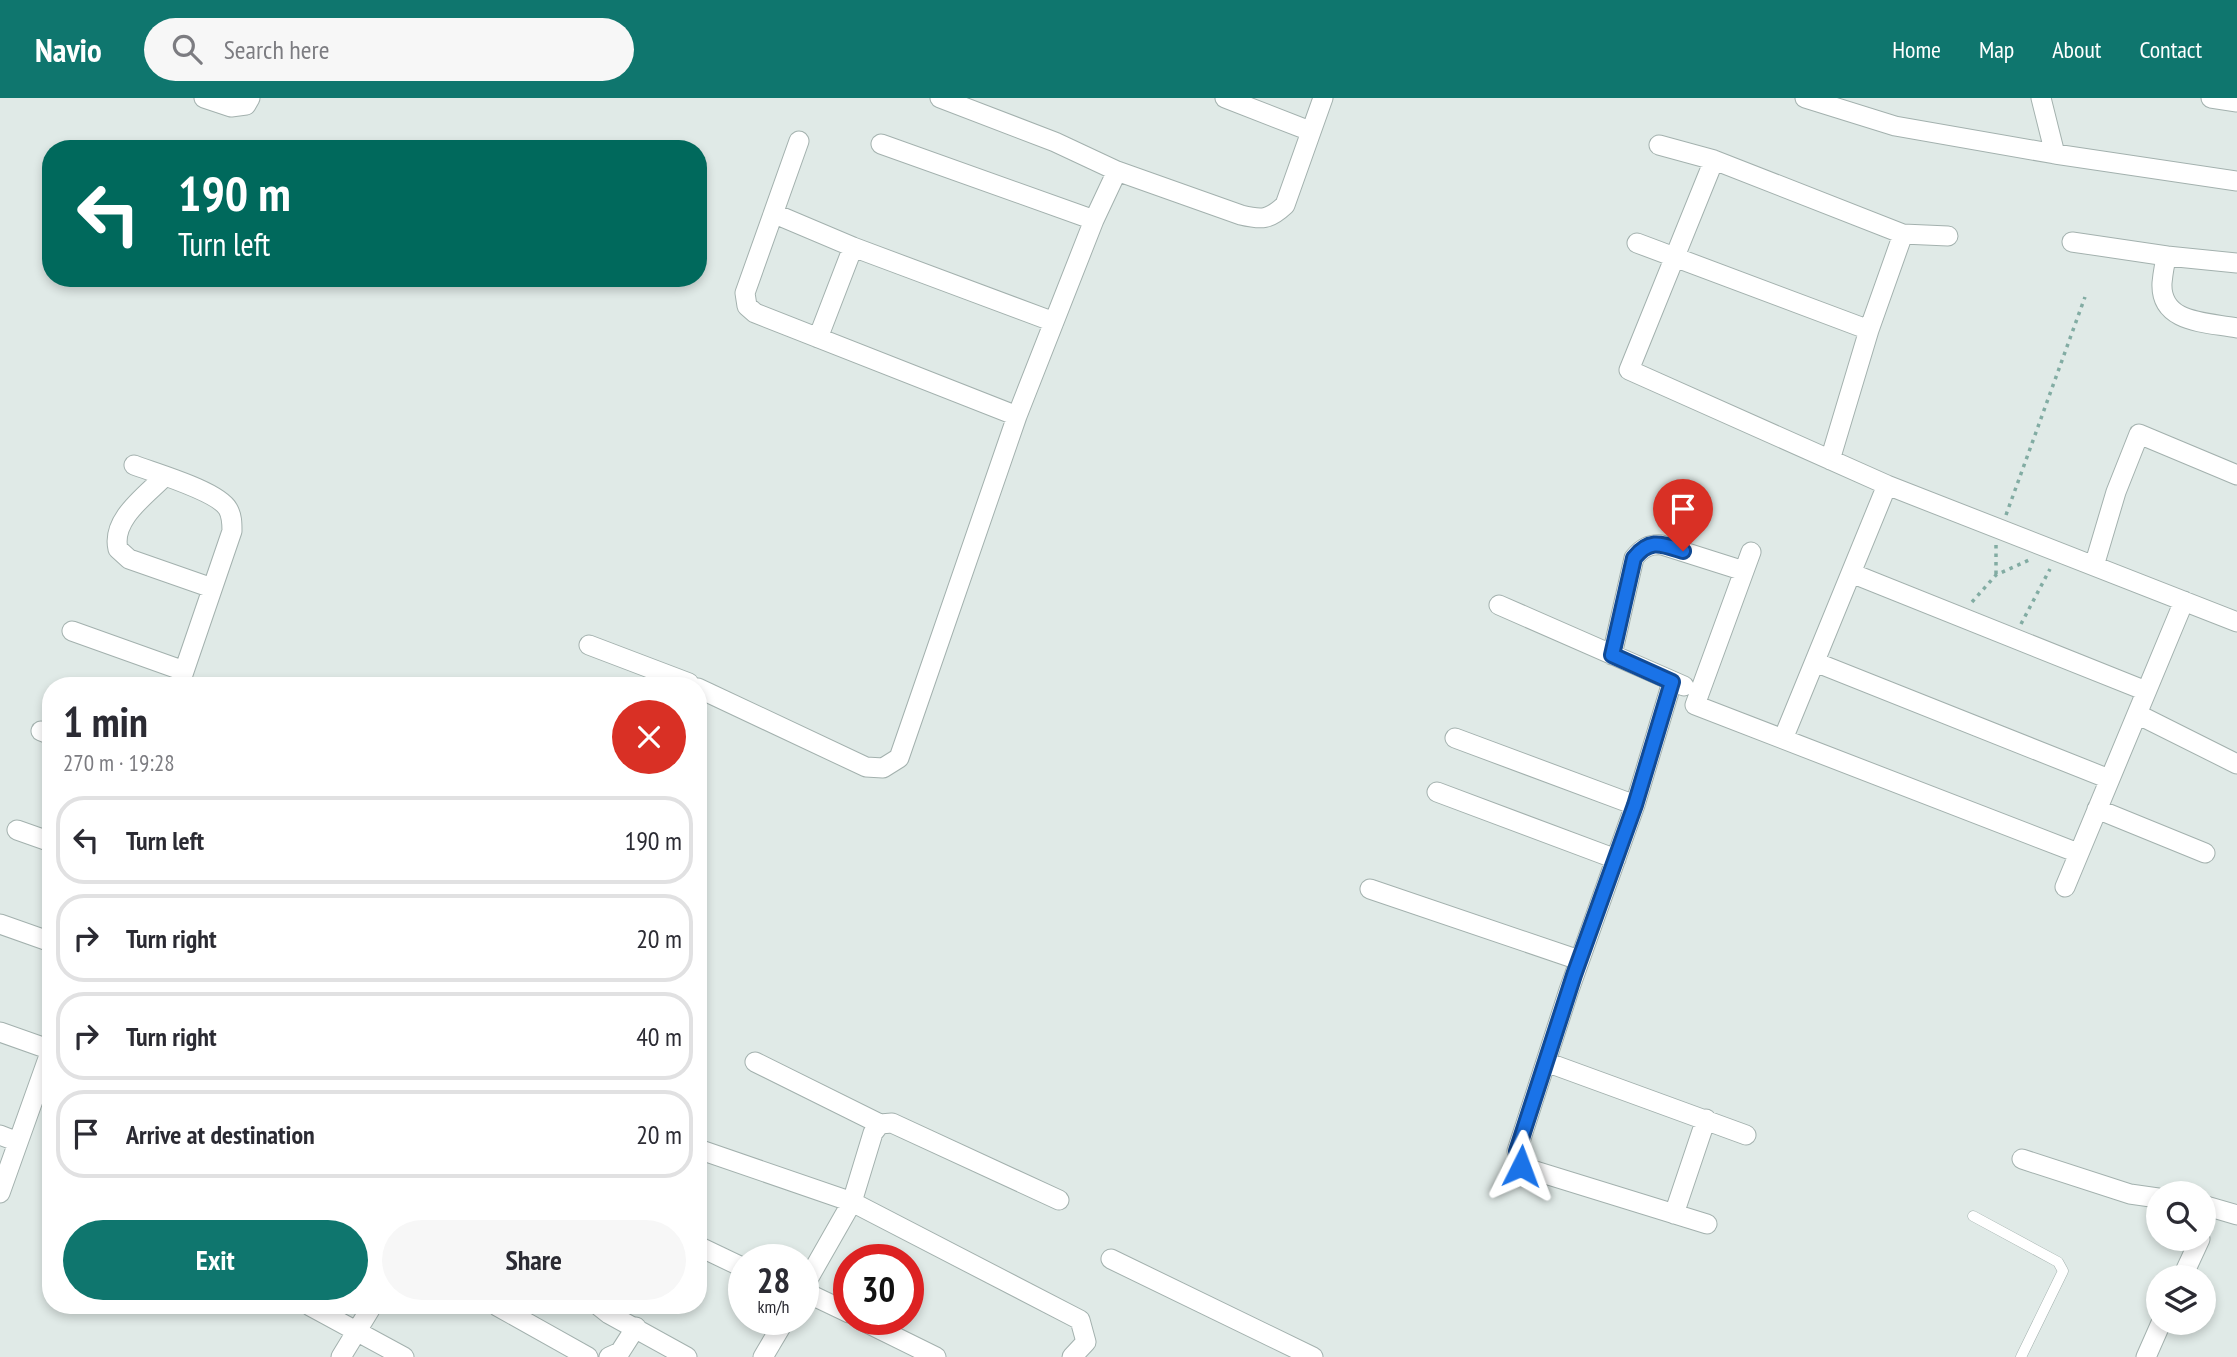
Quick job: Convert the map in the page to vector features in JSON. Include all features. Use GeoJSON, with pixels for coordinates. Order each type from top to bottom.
{"type":"FeatureCollection","features":[{"type":"Feature","properties":{"kind":"street"},"geometry":{"type":"LineString","coordinates":[[204,98],[231,107],[246,105],[250,98]]}},
{"type":"Feature","properties":{"kind":"street"},"geometry":{"type":"LineString","coordinates":[[940,98],[1055,142],[1117,171],[1256,219],[1272,217],[1285,205],[1323,98]]}},
{"type":"Feature","properties":{"kind":"street"},"geometry":{"type":"LineString","coordinates":[[1225,98],[1310,131]]}},
{"type":"Feature","properties":{"kind":"street"},"geometry":{"type":"LineString","coordinates":[[1805,98],[1895,126],[2237,181]]}},
{"type":"Feature","properties":{"kind":"street"},"geometry":{"type":"LineString","coordinates":[[2040,98],[2055,153]]}},
{"type":"Feature","properties":{"kind":"street"},"geometry":{"type":"LineString","coordinates":[[2211,98],[2237,102]]}},
{"type":"Feature","properties":{"kind":"street"},"geometry":{"type":"LineString","coordinates":[[800,141],[745,293],[747,306],[755,313],[1017,416]]}},
{"type":"Feature","properties":{"kind":"street"},"geometry":{"type":"LineString","coordinates":[[881,144],[1094,219]]}},
{"type":"Feature","properties":{"kind":"street"},"geometry":{"type":"LineString","coordinates":[[1659,145],[1714,160],[1903,234],[1948,236]]}},
{"type":"Feature","properties":{"kind":"street"},"geometry":{"type":"LineString","coordinates":[[1714,160],[1629,370],[1887,485],[2237,622]]}},
{"type":"Feature","properties":{"kind":"street"},"geometry":{"type":"LineString","coordinates":[[707,693],[866,767],[883,768],[899,758],[1017,416],[1094,219],[1117,171]]}},
{"type":"Feature","properties":{"kind":"street"},"geometry":{"type":"LineString","coordinates":[[775,214],[853,247],[1054,322]]}},
{"type":"Feature","properties":{"kind":"street"},"geometry":{"type":"LineString","coordinates":[[1830,460],[1869,330],[1903,234]]}},
{"type":"Feature","properties":{"kind":"street"},"geometry":{"type":"LineString","coordinates":[[2072,242],[2237,263]]}},
{"type":"Feature","properties":{"kind":"street"},"geometry":{"type":"LineString","coordinates":[[1637,243],[1869,330]]}},
{"type":"Feature","properties":{"kind":"street"},"geometry":{"type":"LineString","coordinates":[[818,338],[853,247]]}},
{"type":"Feature","properties":{"kind":"street"},"geometry":{"type":"LineString","coordinates":[[2167,256],[2163,265],[2162,289],[2163,302],[2170,311],[2182,317],[2237,328]]}},
{"type":"Feature","properties":{"kind":"street"},"geometry":{"type":"LineString","coordinates":[[2094,566],[2116,492],[2139,433],[2237,475]]}},
{"type":"Feature","properties":{"kind":"street"},"geometry":{"type":"LineString","coordinates":[[134,465],[216,496],[227,507],[232,518],[232,531],[181,677]]}},
{"type":"Feature","properties":{"kind":"street"},"geometry":{"type":"LineString","coordinates":[[164,477],[122,521],[117,531],[118,549],[129,559],[212,588]]}},
{"type":"Feature","properties":{"kind":"street"},"geometry":{"type":"LineString","coordinates":[[1783,739],[1887,485]]}},
{"type":"Feature","properties":{"kind":"street"},"geometry":{"type":"LineString","coordinates":[[1612,655],[1634,558],[1642,548],[1654,544],[1662,545],[1744,572]]}},
{"type":"Feature","properties":{"kind":"street"},"geometry":{"type":"LineString","coordinates":[[1752,552],[1695,705],[2078,853]]}},
{"type":"Feature","properties":{"kind":"street"},"geometry":{"type":"LineString","coordinates":[[1851,573],[2146,691]]}},
{"type":"Feature","properties":{"kind":"street"},"geometry":{"type":"LineString","coordinates":[[2065,887],[2184,601]]}},
{"type":"Feature","properties":{"kind":"street"},"geometry":{"type":"LineString","coordinates":[[1499,605],[1700,692]]}},
{"type":"Feature","properties":{"kind":"street"},"geometry":{"type":"LineString","coordinates":[[72,631],[179,677]]}},
{"type":"Feature","properties":{"kind":"street"},"geometry":{"type":"LineString","coordinates":[[589,645],[669,677]]}},
{"type":"Feature","properties":{"kind":"street"},"geometry":{"type":"LineString","coordinates":[[1815,662],[2109,779]]}},
{"type":"Feature","properties":{"kind":"street"},"geometry":{"type":"LineString","coordinates":[[1672,682],[1635,805],[1579,960],[1517,1151],[1521,1166],[1707,1224]]}},
{"type":"Feature","properties":{"kind":"street"},"geometry":{"type":"LineString","coordinates":[[2137,714],[2237,764]]}},
{"type":"Feature","properties":{"kind":"street"},"geometry":{"type":"LineString","coordinates":[[1455,738],[1635,805]]}},
{"type":"Feature","properties":{"kind":"street"},"geometry":{"type":"LineString","coordinates":[[1437,792],[1616,859]]}},
{"type":"Feature","properties":{"kind":"street"},"geometry":{"type":"LineString","coordinates":[[2097,809],[2205,853]]}},
{"type":"Feature","properties":{"kind":"street"},"geometry":{"type":"LineString","coordinates":[[17,830],[42,839]]}},
{"type":"Feature","properties":{"kind":"street"},"geometry":{"type":"LineString","coordinates":[[1370,888],[1579,960]]}},
{"type":"Feature","properties":{"kind":"street"},"geometry":{"type":"LineString","coordinates":[[0,924],[42,939]]}},
{"type":"Feature","properties":{"kind":"street"},"geometry":{"type":"LineString","coordinates":[[0,1032],[42,1047]]}},
{"type":"Feature","properties":{"kind":"street"},"geometry":{"type":"LineString","coordinates":[[755,1062],[880,1124],[892,1123],[903,1127],[1059,1199]]}},
{"type":"Feature","properties":{"kind":"street"},"geometry":{"type":"LineString","coordinates":[[1546,1062],[1746,1135]]}},
{"type":"Feature","properties":{"kind":"street"},"geometry":{"type":"LineString","coordinates":[[0,1194],[9,1138],[42,1069]]}},
{"type":"Feature","properties":{"kind":"street"},"geometry":{"type":"LineString","coordinates":[[1674,1214],[1706,1119]]}},
{"type":"Feature","properties":{"kind":"street"},"geometry":{"type":"LineString","coordinates":[[819,1261],[852,1202],[873,1133],[880,1124]]}},
{"type":"Feature","properties":{"kind":"street"},"geometry":{"type":"LineString","coordinates":[[707,1152],[852,1202],[1080,1320],[1086,1342],[1072,1357]]}},
{"type":"Feature","properties":{"kind":"street"},"geometry":{"type":"LineString","coordinates":[[2022,1159],[2130,1194],[2146,1196]]}},
{"type":"Feature","properties":{"kind":"street"},"geometry":{"type":"LineString","coordinates":[[2216,1208],[2237,1215]]}},
{"type":"Feature","properties":{"kind":"street"},"geometry":{"type":"LineString","coordinates":[[707,1250],[728,1260]]}},
{"type":"Feature","properties":{"kind":"street"},"geometry":{"type":"LineString","coordinates":[[1111,1259],[1313,1357]]}},
{"type":"Feature","properties":{"kind":"street"},"geometry":{"type":"LineString","coordinates":[[326,1314],[404,1357]]}},
{"type":"Feature","properties":{"kind":"street"},"geometry":{"type":"LineString","coordinates":[[341,1357],[367,1314]]}},
{"type":"Feature","properties":{"kind":"street"},"geometry":{"type":"LineString","coordinates":[[511,1314],[588,1357]]}},
{"type":"Feature","properties":{"kind":"street"},"geometry":{"type":"LineString","coordinates":[[609,1314],[687,1357]]}},
{"type":"Feature","properties":{"kind":"street"},"geometry":{"type":"LineString","coordinates":[[609,1357],[620,1352],[636,1327]]}},
{"type":"Feature","properties":{"kind":"street"},"geometry":{"type":"LineString","coordinates":[[763,1357],[776,1335]]}},
{"type":"Feature","properties":{"kind":"street"},"geometry":{"type":"LineString","coordinates":[[891,1335],[936,1357]]}},
{"type":"Feature","properties":{"kind":"street"},"geometry":{"type":"LineString","coordinates":[[2146,1357],[2156,1335]]}},
{"type":"Feature","properties":{"kind":"lane"},"geometry":{"type":"LineString","coordinates":[[1973,1216],[2058,1262],[2063,1271],[2021,1357]]}},
{"type":"Feature","properties":{"kind":"path"},"geometry":{"type":"LineString","coordinates":[[1996,575],[1996,547],[2000,530],[2085,297]]}},
{"type":"Feature","properties":{"kind":"path"},"geometry":{"type":"LineString","coordinates":[[1958,616],[1996,575],[2026,561],[2059,552]]}},
{"type":"Feature","properties":{"kind":"path"},"geometry":{"type":"LineString","coordinates":[[2013,638],[2059,552]]}},
{"type":"Feature","properties":{"kind":"route"},"geometry":{"type":"LineString","coordinates":[[1521,1166],[1517,1151],[1574,975],[1635,805],[1672,682],[1612,655],[1634,558],[1642,548],[1654,544],[1683,551]]}}]}
